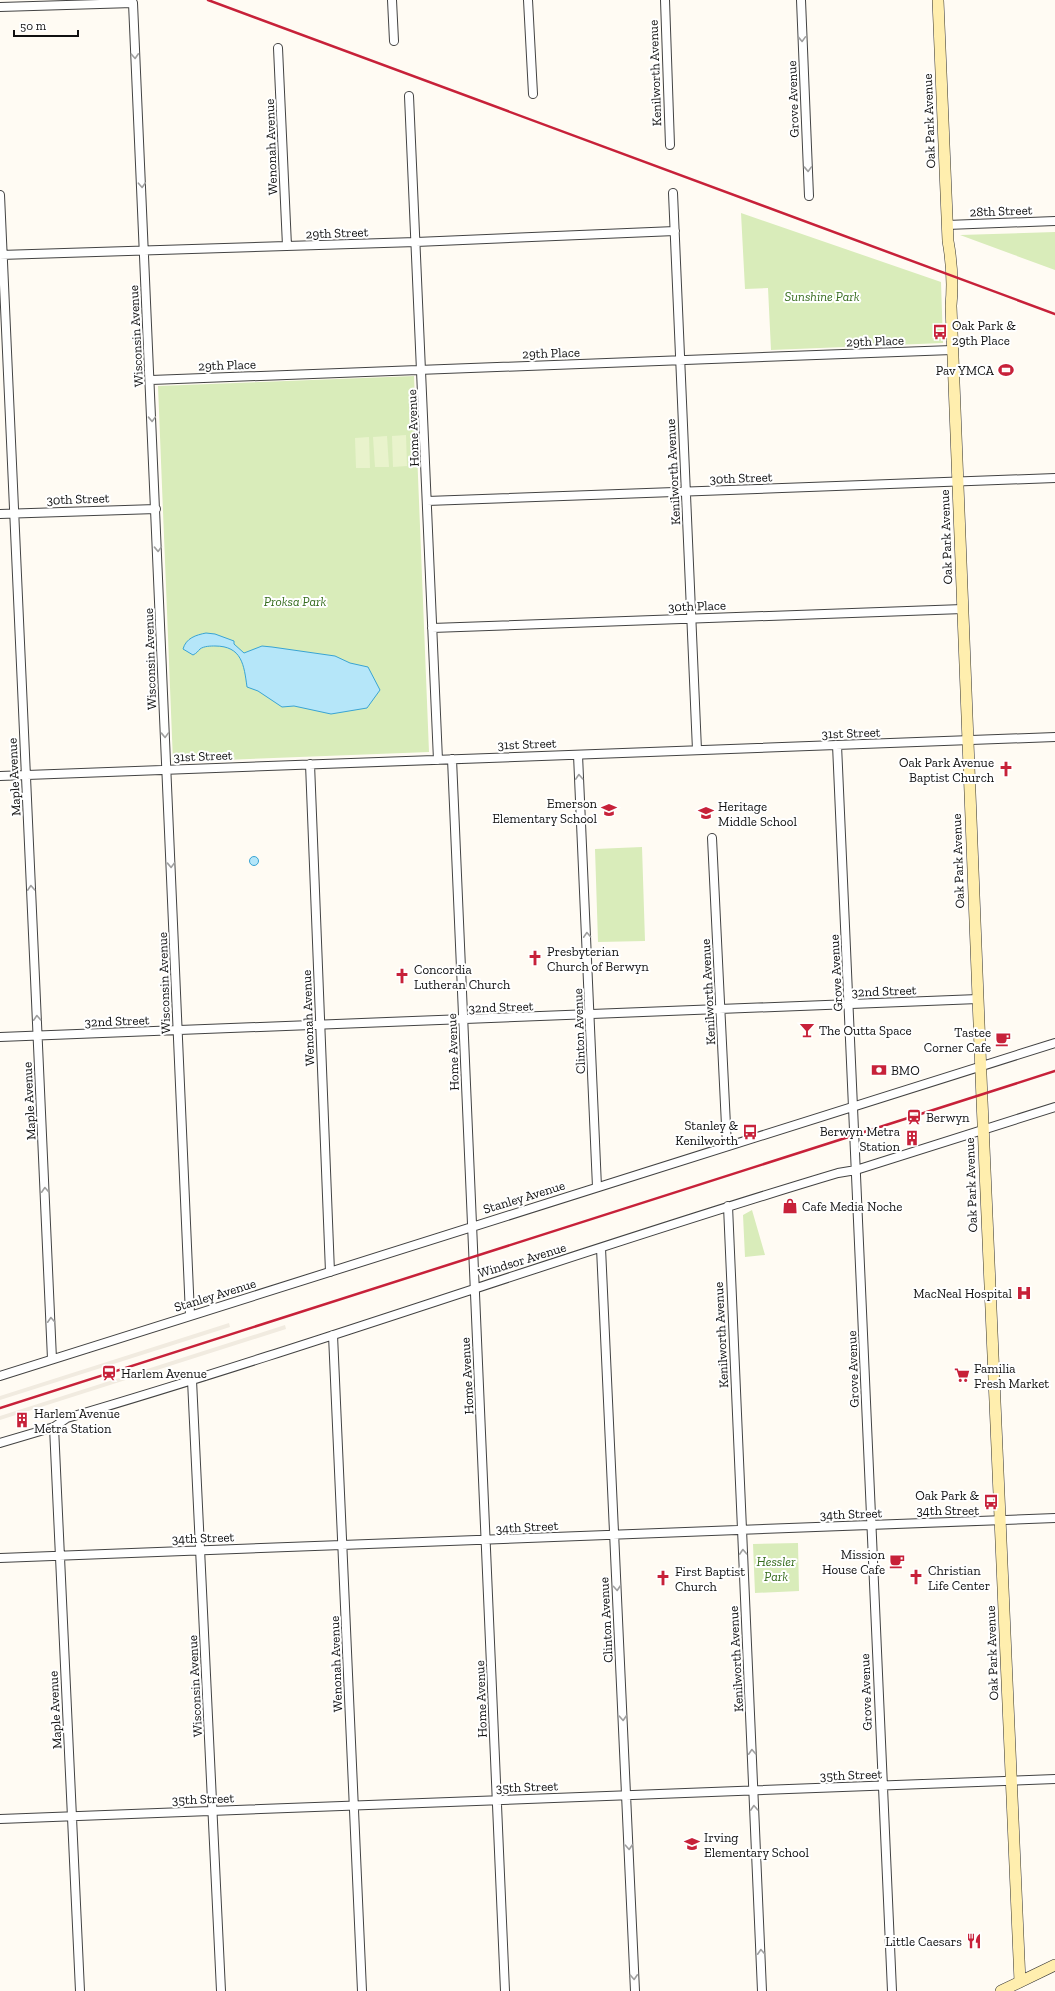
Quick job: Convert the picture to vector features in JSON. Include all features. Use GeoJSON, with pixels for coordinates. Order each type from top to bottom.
{"type":"FeatureCollection","features":[{"type":"Feature","properties":{"kind":"street"},"geometry":{"type":"LineString","coordinates":[[392,0],[394,41]]}},
{"type":"Feature","properties":{"kind":"street"},"geometry":{"type":"LineString","coordinates":[[528,0],[533,94]]}},
{"type":"Feature","properties":{"kind":"street","name":"Kenilworth Avenue"},"geometry":{"type":"LineString","coordinates":[[665,0],[670,145]]}},
{"type":"Feature","properties":{"kind":"street","name":"Grove Avenue"},"geometry":{"type":"LineString","coordinates":[[801,0],[809,196]]}},
{"type":"Feature","properties":{"kind":"street","name":"Oak Park Avenue"},"geometry":{"type":"LineString","coordinates":[[938,0],[948,241],[944,261],[945,287],[951,306],[980,1067],[1020,1986]]}},
{"type":"Feature","properties":{"kind":"street","name":"Wisconsin Avenue"},"geometry":{"type":"LineString","coordinates":[[0,7],[133,3],[151,380],[190,1315]]}},
{"type":"Feature","properties":{"kind":"street","name":"Wenonah Avenue"},"geometry":{"type":"LineString","coordinates":[[278,48],[287,246]]}},
{"type":"Feature","properties":{"kind":"street","name":"Home Avenue"},"geometry":{"type":"LineString","coordinates":[[409,96],[428,501],[438,760]]}},
{"type":"Feature","properties":{"kind":"street","name":"Kenilworth Avenue"},"geometry":{"type":"LineString","coordinates":[[673,193],[690,618],[697,750]]}},
{"type":"Feature","properties":{"kind":"street","name":"Maple Avenue"},"geometry":{"type":"LineString","coordinates":[[0,195],[1,255],[52,1359]]}},
{"type":"Feature","properties":{"kind":"street","name":"28th Street"},"geometry":{"type":"LineString","coordinates":[[947,225],[1055,221]]}},
{"type":"Feature","properties":{"kind":"street","name":"29th Street"},"geometry":{"type":"LineString","coordinates":[[1,255],[416,242],[675,231]]}},
{"type":"Feature","properties":{"kind":"street","name":"29th Place"},"geometry":{"type":"LineString","coordinates":[[151,380],[952,350]]}},
{"type":"Feature","properties":{"kind":"street","name":"30th Street"},"geometry":{"type":"LineString","coordinates":[[428,501],[1055,478]]}},
{"type":"Feature","properties":{"kind":"street","name":"30th Street"},"geometry":{"type":"LineString","coordinates":[[0,514],[156,509]]}},
{"type":"Feature","properties":{"kind":"street","name":"30th Place"},"geometry":{"type":"LineString","coordinates":[[432,628],[962,609]]}},
{"type":"Feature","properties":{"kind":"street","name":"31st Street"},"geometry":{"type":"LineString","coordinates":[[0,776],[1055,737]]}},
{"type":"Feature","properties":{"kind":"street","name":"Grove Avenue"},"geometry":{"type":"LineString","coordinates":[[837,745],[892,1991]]}},
{"type":"Feature","properties":{"kind":"street","name":"Clinton Avenue"},"geometry":{"type":"LineString","coordinates":[[578,755],[591,1016],[597,1187]]}},
{"type":"Feature","properties":{"kind":"street","name":"Home Avenue"},"geometry":{"type":"LineString","coordinates":[[452,759],[505,1991]]}},
{"type":"Feature","properties":{"kind":"street","name":"Wenonah Avenue"},"geometry":{"type":"LineString","coordinates":[[310,764],[330,1272]]}},
{"type":"Feature","properties":{"kind":"street","name":"Kenilworth Avenue"},"geometry":{"type":"LineString","coordinates":[[712,838],[727,1146]]}},
{"type":"Feature","properties":{"kind":"street","name":"32nd Street"},"geometry":{"type":"LineString","coordinates":[[0,1037],[591,1016],[978,999]]}},
{"type":"Feature","properties":{"kind":"street","name":"Stanley Avenue"},"geometry":{"type":"LineString","coordinates":[[0,1376],[1055,1043]]}},
{"type":"Feature","properties":{"kind":"street","name":"Windsor Avenue"},"geometry":{"type":"LineString","coordinates":[[0,1443],[54,1427],[67,1418],[333,1335],[475,1287],[601,1248],[728,1206],[838,1173],[856,1170],[1055,1107]]}},
{"type":"Feature","properties":{"kind":"street","name":"Kenilworth Avenue"},"geometry":{"type":"LineString","coordinates":[[728,1206],[762,1991]]}},
{"type":"Feature","properties":{"kind":"street","name":"Clinton Avenue"},"geometry":{"type":"LineString","coordinates":[[601,1248],[635,1991]]}},
{"type":"Feature","properties":{"kind":"street","name":"Wenonah Avenue"},"geometry":{"type":"LineString","coordinates":[[333,1335],[362,1991]]}},
{"type":"Feature","properties":{"kind":"street","name":"Wisconsin Avenue"},"geometry":{"type":"LineString","coordinates":[[192,1380],[221,1991]]}},
{"type":"Feature","properties":{"kind":"street","name":"Maple Avenue"},"geometry":{"type":"LineString","coordinates":[[54,1427],[80,1991]]}},
{"type":"Feature","properties":{"kind":"street","name":"34th Street"},"geometry":{"type":"LineString","coordinates":[[0,1558],[1055,1518]]}},
{"type":"Feature","properties":{"kind":"street","name":"35th Street"},"geometry":{"type":"LineString","coordinates":[[0,1819],[1055,1779]]}},
{"type":"Feature","properties":{"kind":"street"},"geometry":{"type":"LineString","coordinates":[[1001,1991],[1020,1986],[1055,1965]]}},
{"type":"Feature","properties":{"kind":"green space","name":"Sunshine Park"},"geometry":{"type":"Polygon","coordinates":[[[741,213],[941,282],[943,343],[771,350],[768,288],[745,289],[741,213]]]}},
{"type":"Feature","properties":{"kind":"green space"},"geometry":{"type":"Polygon","coordinates":[[[1055,232],[1055,270],[960,235],[1055,232]]]}},
{"type":"Feature","properties":{"kind":"green space","name":"Proksa Park"},"geometry":{"type":"Polygon","coordinates":[[[414,376],[429,752],[173,762],[158,386],[414,376]]]}},
{"type":"Feature","properties":{"kind":"green space"},"geometry":{"type":"Polygon","coordinates":[[[406,435],[407,466],[393,467],[392,436],[406,435]]]}},
{"type":"Feature","properties":{"kind":"green space"},"geometry":{"type":"Polygon","coordinates":[[[387,436],[389,467],[375,467],[373,437],[387,436]]]}},
{"type":"Feature","properties":{"kind":"green space"},"geometry":{"type":"Polygon","coordinates":[[[369,437],[370,468],[356,468],[355,438],[369,437]]]}},
{"type":"Feature","properties":{"kind":"green space"},"geometry":{"type":"Polygon","coordinates":[[[642,847],[645,941],[598,942],[595,849],[642,847]]]}},
{"type":"Feature","properties":{"kind":"green space"},"geometry":{"type":"Polygon","coordinates":[[[752,1210],[765,1255],[745,1257],[743,1215],[752,1210]]]}},
{"type":"Feature","properties":{"kind":"green space","name":"Hessler Park"},"geometry":{"type":"Polygon","coordinates":[[[798,1543],[799,1591],[755,1593],[753,1544],[798,1543]]]}},
{"type":"Feature","properties":{"kind":"shaded area"},"geometry":{"type":"Polygon","coordinates":[[[229,1323],[230,1327],[0,1400],[0,1396],[229,1323]]]}},
{"type":"Feature","properties":{"kind":"shaded area"},"geometry":{"type":"Polygon","coordinates":[[[285,1325],[286,1329],[0,1420],[0,1416],[285,1325]]]}},
{"type":"Feature","properties":{"kind":"water"},"geometry":{"type":"Polygon","coordinates":[[[206,633],[215,634],[234,641],[234,644],[244,653],[262,646],[335,656],[350,663],[368,667],[380,690],[367,708],[331,714],[294,706],[282,707],[258,691],[247,687],[243,664],[236,653],[231,649],[208,646],[200,649],[193,655],[183,649],[186,642],[195,636],[206,633]]]}},
{"type":"Feature","properties":{"kind":"water"},"geometry":{"type":"Polygon","coordinates":[[[254,856],[259,861],[254,866],[249,861],[254,856]]]}},
{"type":"Feature","properties":{"kind":"railway"},"geometry":{"type":"LineString","coordinates":[[208,0],[1055,314]]}},
{"type":"Feature","properties":{"kind":"railway"},"geometry":{"type":"LineString","coordinates":[[0,1408],[1055,1071]]}},
{"type":"Feature","properties":{"kind":"place","name":"Oak Park & 29th Place"},"geometry":{"type":"Point","coordinates":[940,332]}},
{"type":"Feature","properties":{"kind":"place","name":"Pav YMCA"},"geometry":{"type":"Point","coordinates":[1006,370]}},
{"type":"Feature","properties":{"kind":"place","name":"Oak Park Avenue Baptist Church"},"geometry":{"type":"Point","coordinates":[1006,769]}},
{"type":"Feature","properties":{"kind":"place","name":"Emerson Elementary School"},"geometry":{"type":"Point","coordinates":[609,810]}},
{"type":"Feature","properties":{"kind":"place","name":"Heritage Middle School"},"geometry":{"type":"Point","coordinates":[706,813]}},
{"type":"Feature","properties":{"kind":"place","name":"Presbyterian Church of Berwyn"},"geometry":{"type":"Point","coordinates":[535,958]}},
{"type":"Feature","properties":{"kind":"place","name":"Concordia Lutheran Church"},"geometry":{"type":"Point","coordinates":[402,976]}},
{"type":"Feature","properties":{"kind":"place","name":"The Outta Space"},"geometry":{"type":"Point","coordinates":[807,1030]}},
{"type":"Feature","properties":{"kind":"place","name":"Tastee Corner Cafe"},"geometry":{"type":"Point","coordinates":[1003,1039]}},
{"type":"Feature","properties":{"kind":"place","name":"BMO"},"geometry":{"type":"Point","coordinates":[879,1070]}},
{"type":"Feature","properties":{"kind":"place","name":"Berwyn"},"geometry":{"type":"Point","coordinates":[914,1117]}},
{"type":"Feature","properties":{"kind":"place","name":"Stanley & Kenilworth"},"geometry":{"type":"Point","coordinates":[750,1132]}},
{"type":"Feature","properties":{"kind":"place","name":"Berwyn Metra Station"},"geometry":{"type":"Point","coordinates":[912,1138]}},
{"type":"Feature","properties":{"kind":"place","name":"Cafe Media Noche"},"geometry":{"type":"Point","coordinates":[790,1206]}},
{"type":"Feature","properties":{"kind":"place","name":"MacNeal Hospital"},"geometry":{"type":"Point","coordinates":[1024,1293]}},
{"type":"Feature","properties":{"kind":"place","name":"Harlem Avenue"},"geometry":{"type":"Point","coordinates":[109,1373]}},
{"type":"Feature","properties":{"kind":"place","name":"Familia Fresh Market"},"geometry":{"type":"Point","coordinates":[962,1375]}},
{"type":"Feature","properties":{"kind":"place","name":"Harlem Avenue Metra Station"},"geometry":{"type":"Point","coordinates":[22,1420]}},
{"type":"Feature","properties":{"kind":"place","name":"Oak Park & 34th Street"},"geometry":{"type":"Point","coordinates":[991,1502]}},
{"type":"Feature","properties":{"kind":"place","name":"Mission House Cafe"},"geometry":{"type":"Point","coordinates":[897,1561]}},
{"type":"Feature","properties":{"kind":"place","name":"Christian Life Center"},"geometry":{"type":"Point","coordinates":[916,1577]}},
{"type":"Feature","properties":{"kind":"place","name":"First Baptist Church"},"geometry":{"type":"Point","coordinates":[663,1578]}},
{"type":"Feature","properties":{"kind":"place","name":"Irving Elementary School"},"geometry":{"type":"Point","coordinates":[692,1844]}},
{"type":"Feature","properties":{"kind":"place","name":"Little Caesars"},"geometry":{"type":"Point","coordinates":[974,1941]}}]}
